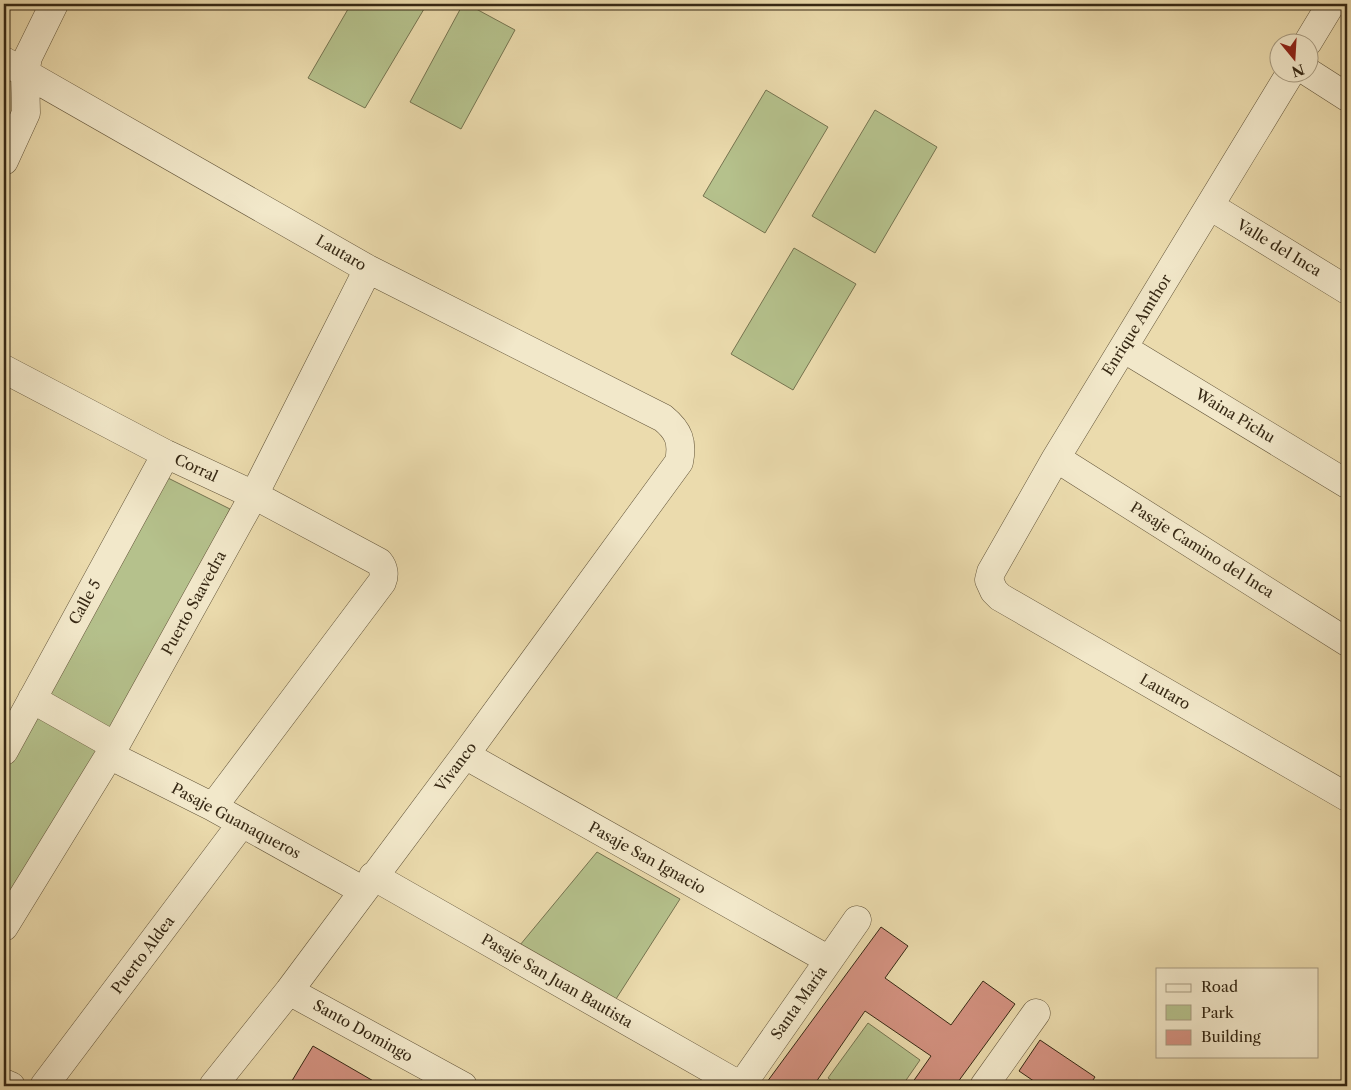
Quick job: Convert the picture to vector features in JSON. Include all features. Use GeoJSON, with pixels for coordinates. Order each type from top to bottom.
{"type":"FeatureCollection","features":[{"type":"Feature","properties":{"kind":"street"},"geometry":{"type":"LineString","coordinates":[[4,161],[26,114],[15,67],[28,56],[54,4]]}},
{"type":"Feature","properties":{"kind":"street"},"geometry":{"type":"LineString","coordinates":[[1314,32],[1331,4]]}},
{"type":"Feature","properties":{"kind":"street","name":"Lautaro"},"geometry":{"type":"LineString","coordinates":[[15,67],[368,269],[663,418],[671,425],[679,438]]}},
{"type":"Feature","properties":{"kind":"street"},"geometry":{"type":"LineString","coordinates":[[1318,78],[1347,97]]}},
{"type":"Feature","properties":{"kind":"street","name":"Enrique Amthor"},"geometry":{"type":"LineString","coordinates":[[989,580],[991,572],[1056,458],[1285,82]]}},
{"type":"Feature","properties":{"kind":"street","name":"Valle del Inca"},"geometry":{"type":"LineString","coordinates":[[1210,206],[1347,290]]}},
{"type":"Feature","properties":{"kind":"street","name":"Puerto Saavedra"},"geometry":{"type":"LineString","coordinates":[[4,927],[112,750],[254,495],[368,269]]}},
{"type":"Feature","properties":{"kind":"street","name":"Waina Pichu"},"geometry":{"type":"LineString","coordinates":[[1123,348],[1347,484]]}},
{"type":"Feature","properties":{"kind":"street","name":"Corral"},"geometry":{"type":"LineString","coordinates":[[4,369],[166,454],[254,495],[379,562],[384,570],[382,582],[213,807]]}},
{"type":"Feature","properties":{"kind":"street","name":"Vivanco"},"geometry":{"type":"LineString","coordinates":[[213,1086],[289,991],[368,883],[465,756],[679,462],[681,449],[679,438]]}},
{"type":"Feature","properties":{"kind":"street","name":"Calle 5"},"geometry":{"type":"LineString","coordinates":[[4,751],[166,454]]}},
{"type":"Feature","properties":{"kind":"street","name":"Pasaje Camino del Inca"},"geometry":{"type":"LineString","coordinates":[[1056,458],[1347,642]]}},
{"type":"Feature","properties":{"kind":"street","name":"Lautaro"},"geometry":{"type":"LineString","coordinates":[[989,580],[994,591],[1000,597],[1347,797]]}},
{"type":"Feature","properties":{"kind":"street","name":"Pasaje Guanaqueros"},"geometry":{"type":"LineString","coordinates":[[32,699],[112,750],[242,823],[368,883]]}},
{"type":"Feature","properties":{"kind":"street","name":"Pasaje San Ignacio"},"geometry":{"type":"LineString","coordinates":[[465,756],[829,960]]}},
{"type":"Feature","properties":{"kind":"street","name":"Puerto Aldea"},"geometry":{"type":"LineString","coordinates":[[44,1086],[242,823]]}},
{"type":"Feature","properties":{"kind":"street","name":"Pasaje San Juan Bautista"},"geometry":{"type":"LineString","coordinates":[[368,883],[741,1086]]}},
{"type":"Feature","properties":{"kind":"street","name":"Santa María"},"geometry":{"type":"LineString","coordinates":[[741,1086],[857,920]]}},
{"type":"Feature","properties":{"kind":"street","name":"Santo Domingo"},"geometry":{"type":"LineString","coordinates":[[289,991],[463,1086]]}},
{"type":"Feature","properties":{"kind":"street"},"geometry":{"type":"LineString","coordinates":[[984,1086],[1036,1013]]}},
{"type":"Feature","properties":{"kind":"street"},"geometry":{"type":"LineString","coordinates":[[4,1083],[11,1086]]}},
{"type":"Feature","properties":{"kind":"green space"},"geometry":{"type":"Polygon","coordinates":[[[351,4],[427,4],[365,108],[308,78],[351,4]]]}},
{"type":"Feature","properties":{"kind":"green space"},"geometry":{"type":"Polygon","coordinates":[[[463,4],[467,4],[515,30],[461,129],[410,102],[463,4]]]}},
{"type":"Feature","properties":{"kind":"green space"},"geometry":{"type":"Polygon","coordinates":[[[766,90],[828,127],[765,233],[703,196],[766,90]]]}},
{"type":"Feature","properties":{"kind":"green space"},"geometry":{"type":"Polygon","coordinates":[[[875,110],[937,147],[875,253],[812,216],[875,110]]]}},
{"type":"Feature","properties":{"kind":"green space"},"geometry":{"type":"Polygon","coordinates":[[[794,248],[856,284],[793,390],[731,354],[794,248]]]}},
{"type":"Feature","properties":{"kind":"green space"},"geometry":{"type":"Polygon","coordinates":[[[162,475],[230,509],[113,737],[48,698],[162,475]]]}},
{"type":"Feature","properties":{"kind":"green space"},"geometry":{"type":"Polygon","coordinates":[[[38,706],[106,746],[4,918],[4,766],[38,706]]]}},
{"type":"Feature","properties":{"kind":"green space"},"geometry":{"type":"Polygon","coordinates":[[[597,852],[680,899],[616,999],[520,945],[597,852]]]}},
{"type":"Feature","properties":{"kind":"green space"},"geometry":{"type":"Polygon","coordinates":[[[868,1023],[920,1060],[902,1086],[839,1086],[828,1078],[868,1023]]]}},
{"type":"Feature","properties":{"kind":"building"},"geometry":{"type":"Polygon","coordinates":[[[881,927],[908,946],[885,978],[951,1025],[983,981],[1015,1004],[955,1086],[910,1086],[931,1056],[865,1011],[816,1082],[822,1086],[764,1086],[881,927]]]}},
{"type":"Feature","properties":{"kind":"building"},"geometry":{"type":"Polygon","coordinates":[[[1040,1040],[1095,1077],[1089,1086],[1041,1086],[1019,1071],[1040,1040]]]}},
{"type":"Feature","properties":{"kind":"building"},"geometry":{"type":"Polygon","coordinates":[[[313,1046],[382,1086],[294,1086],[290,1084],[313,1046]]]}}]}
